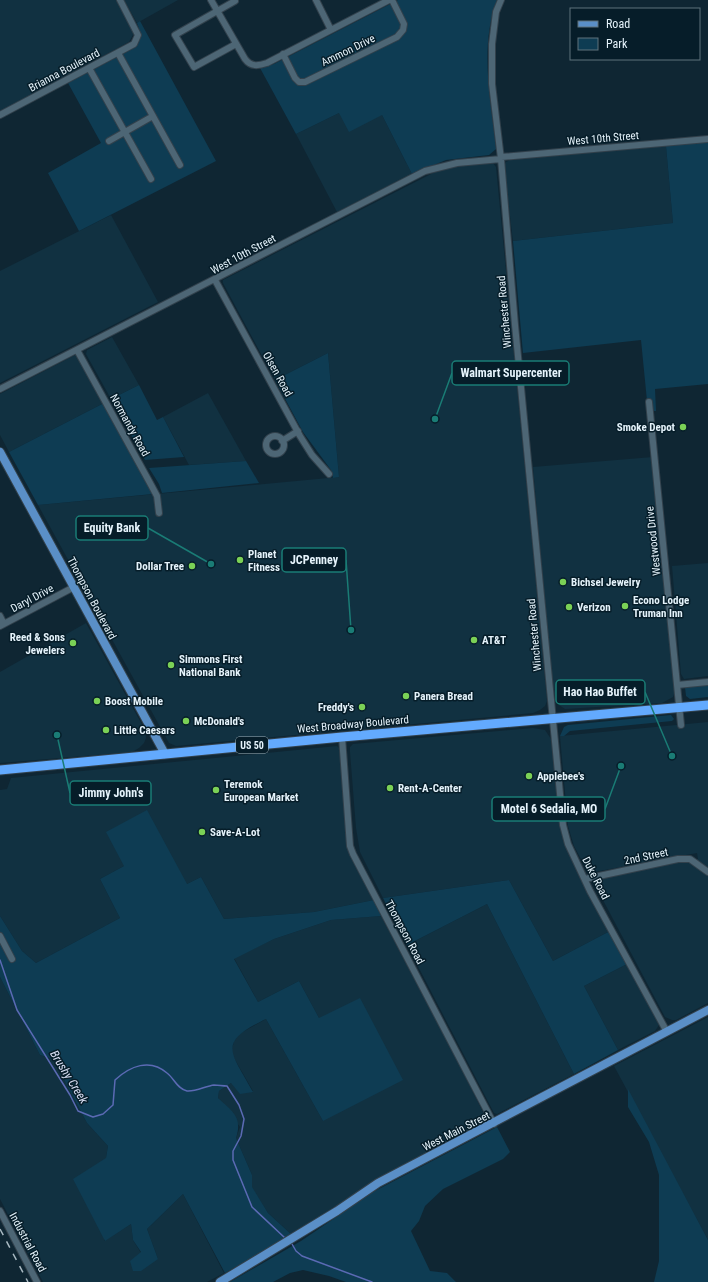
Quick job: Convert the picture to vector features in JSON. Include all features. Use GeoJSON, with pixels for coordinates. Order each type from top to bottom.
{"type":"FeatureCollection","features":[{"type":"Feature","properties":{"kind":"highway","name":"West Broadway Boulevard"},"geometry":{"type":"LineString","coordinates":[[0,770],[342,737],[708,705]]}},
{"type":"Feature","properties":{"kind":"main road","name":"Thompson Boulevard"},"geometry":{"type":"LineString","coordinates":[[0,452],[165,754]]}},
{"type":"Feature","properties":{"kind":"main road","name":"West Main Street"},"geometry":{"type":"LineString","coordinates":[[220,1282],[337,1211],[378,1183],[494,1124],[708,1010]]}},
{"type":"Feature","properties":{"kind":"street","name":"Brianna Boulevard"},"geometry":{"type":"LineString","coordinates":[[0,115],[118,53],[136,41],[138,35],[137,31],[120,0]]}},
{"type":"Feature","properties":{"kind":"street"},"geometry":{"type":"LineString","coordinates":[[211,0],[245,59],[251,65],[260,65],[275,58],[389,0]]}},
{"type":"Feature","properties":{"kind":"street"},"geometry":{"type":"LineString","coordinates":[[316,0],[331,30]]}},
{"type":"Feature","properties":{"kind":"street","name":"Ammon Drive"},"geometry":{"type":"LineString","coordinates":[[283,54],[295,78],[300,82],[305,82],[397,37],[403,30],[404,24],[392,0]]}},
{"type":"Feature","properties":{"kind":"street","name":"Winchester Road"},"geometry":{"type":"LineString","coordinates":[[501,0],[496,12],[492,44],[492,71],[552,719]]}},
{"type":"Feature","properties":{"kind":"street"},"geometry":{"type":"LineString","coordinates":[[235,2],[175,35],[194,67],[236,44]]}},
{"type":"Feature","properties":{"kind":"street"},"geometry":{"type":"LineString","coordinates":[[118,53],[180,165]]}},
{"type":"Feature","properties":{"kind":"street"},"geometry":{"type":"LineString","coordinates":[[89,68],[151,179]]}},
{"type":"Feature","properties":{"kind":"street"},"geometry":{"type":"LineString","coordinates":[[109,141],[153,116]]}},
{"type":"Feature","properties":{"kind":"street","name":"West 10th Street"},"geometry":{"type":"LineString","coordinates":[[0,389],[425,171],[457,163],[501,158],[708,139]]}},
{"type":"Feature","properties":{"kind":"street","name":"Olsen Road"},"geometry":{"type":"LineString","coordinates":[[215,280],[312,455],[329,474]]}},
{"type":"Feature","properties":{"kind":"street","name":"Normandy Road"},"geometry":{"type":"LineString","coordinates":[[77,350],[157,496],[159,513]]}},
{"type":"Feature","properties":{"kind":"street","name":"Westwood Drive"},"geometry":{"type":"LineString","coordinates":[[649,402],[681,725]]}},
{"type":"Feature","properties":{"kind":"street"},"geometry":{"type":"LineString","coordinates":[[282,441],[298,431]]}},
{"type":"Feature","properties":{"kind":"street","name":"Daryl Drive"},"geometry":{"type":"LineString","coordinates":[[2,625],[74,587]]}},
{"type":"Feature","properties":{"kind":"street"},"geometry":{"type":"LineString","coordinates":[[0,616],[2,625]]}},
{"type":"Feature","properties":{"kind":"street"},"geometry":{"type":"LineString","coordinates":[[677,685],[708,682]]}},
{"type":"Feature","properties":{"kind":"street","name":"Duke Road"},"geometry":{"type":"LineString","coordinates":[[552,719],[562,826],[568,844],[585,879],[667,1032]]}},
{"type":"Feature","properties":{"kind":"street","name":"Thompson Road"},"geometry":{"type":"LineString","coordinates":[[342,737],[350,840],[353,854],[494,1124]]}},
{"type":"Feature","properties":{"kind":"street","name":"2nd Street"},"geometry":{"type":"LineString","coordinates":[[585,879],[678,859],[690,860],[708,872]]}},
{"type":"Feature","properties":{"kind":"street"},"geometry":{"type":"LineString","coordinates":[[0,936],[12,959]]}},
{"type":"Feature","properties":{"kind":"street","name":"Industrial Road"},"geometry":{"type":"LineString","coordinates":[[0,1211],[38,1282]]}},
{"type":"Feature","properties":{"kind":"shaded area"},"geometry":{"type":"Polygon","coordinates":[[[0,0],[116,0],[134,33],[129,42],[0,112],[0,0]]]}},
{"type":"Feature","properties":{"kind":"shaded area"},"geometry":{"type":"Polygon","coordinates":[[[124,0],[178,0],[137,23],[124,0]]]}},
{"type":"Feature","properties":{"kind":"shaded area"},"geometry":{"type":"Polygon","coordinates":[[[339,113],[382,115],[412,174],[337,212],[296,134],[339,113]]]}},
{"type":"Feature","properties":{"kind":"shaded area"},"geometry":{"type":"Polygon","coordinates":[[[666,146],[673,223],[513,241],[504,166],[506,162],[510,160],[666,146]]]}},
{"type":"Feature","properties":{"kind":"shaded area"},"geometry":{"type":"Polygon","coordinates":[[[488,162],[493,163],[496,167],[547,701],[545,706],[533,713],[176,746],[169,743],[38,505],[339,477],[328,353],[275,380],[223,283],[223,280],[435,172],[453,167],[488,162]]]}},
{"type":"Feature","properties":{"kind":"shaded area"},"geometry":{"type":"Polygon","coordinates":[[[111,215],[158,302],[0,383],[0,271],[111,215]]]}},
{"type":"Feature","properties":{"kind":"shaded area"},"geometry":{"type":"Polygon","coordinates":[[[112,337],[139,385],[111,399],[86,354],[87,350],[112,337]]]}},
{"type":"Feature","properties":{"kind":"shaded area"},"geometry":{"type":"Polygon","coordinates":[[[77,354],[106,402],[9,452],[0,435],[0,394],[77,354]]]}},
{"type":"Feature","properties":{"kind":"shaded area"},"geometry":{"type":"Polygon","coordinates":[[[208,393],[246,461],[189,465],[163,417],[208,393]]]}},
{"type":"Feature","properties":{"kind":"shaded area"},"geometry":{"type":"Polygon","coordinates":[[[653,457],[675,692],[673,697],[662,703],[565,709],[559,705],[553,691],[533,467],[653,457]]]}},
{"type":"Feature","properties":{"kind":"shaded area"},"geometry":{"type":"Polygon","coordinates":[[[708,563],[708,676],[684,679],[681,674],[672,566],[708,563]]]}},
{"type":"Feature","properties":{"kind":"shaded area"},"geometry":{"type":"Polygon","coordinates":[[[86,623],[145,730],[146,738],[144,743],[132,752],[0,763],[0,672],[86,623]]]}},
{"type":"Feature","properties":{"kind":"shaded area"},"geometry":{"type":"Polygon","coordinates":[[[708,722],[708,1003],[676,1020],[672,1020],[665,1017],[594,881],[598,878],[698,859],[697,853],[594,872],[587,870],[574,846],[568,826],[560,736],[708,722]]]}},
{"type":"Feature","properties":{"kind":"shaded area"},"geometry":{"type":"Polygon","coordinates":[[[533,728],[545,730],[551,739],[562,836],[610,931],[553,961],[509,880],[383,898],[360,852],[356,828],[350,752],[350,747],[353,744],[533,728]]]}},
{"type":"Feature","properties":{"kind":"shaded area"},"geometry":{"type":"Polygon","coordinates":[[[337,746],[339,748],[349,837],[374,900],[314,912],[224,919],[201,877],[187,884],[124,866],[100,879],[120,918],[36,963],[22,951],[0,916],[0,790],[7,789],[11,778],[337,746]]]}},
{"type":"Feature","properties":{"kind":"shaded area"},"geometry":{"type":"Polygon","coordinates":[[[487,904],[574,1074],[497,1114],[494,1113],[407,945],[487,904]]]}},
{"type":"Feature","properties":{"kind":"shaded area"},"geometry":{"type":"Polygon","coordinates":[[[381,916],[486,1118],[484,1122],[371,1183],[292,1235],[268,1213],[251,1187],[252,1175],[236,1138],[240,1127],[218,1098],[219,1091],[231,1083],[253,1091],[231,1053],[234,1041],[239,1034],[266,1019],[323,1121],[319,1018],[299,981],[258,1002],[234,958],[274,939],[331,920],[381,916]]]}},
{"type":"Feature","properties":{"kind":"shaded area"},"geometry":{"type":"Polygon","coordinates":[[[627,964],[659,1025],[655,1031],[618,1050],[584,986],[627,964]]]}},
{"type":"Feature","properties":{"kind":"shaded area"},"geometry":{"type":"Polygon","coordinates":[[[0,977],[40,1055],[53,1059],[87,1123],[108,1146],[106,1158],[104,1241],[131,1224],[133,1240],[141,1253],[158,1259],[147,1229],[183,1194],[224,1273],[207,1282],[43,1282],[0,1199],[0,977]]]}},
{"type":"Feature","properties":{"kind":"shaded area"},"geometry":{"type":"Polygon","coordinates":[[[708,1017],[708,1240],[614,1066],[708,1017]]]}},
{"type":"Feature","properties":{"kind":"green space"},"geometry":{"type":"Polygon","coordinates":[[[398,0],[497,0],[492,18],[487,55],[489,93],[496,149],[489,155],[446,160],[412,174],[382,115],[349,132],[339,113],[296,134],[260,68],[274,64],[398,0]]]}},
{"type":"Feature","properties":{"kind":"green space"},"geometry":{"type":"Polygon","coordinates":[[[140,21],[216,161],[79,231],[48,173],[101,143],[68,83],[134,48],[140,39],[137,23],[140,21]]]}},
{"type":"Feature","properties":{"kind":"green space"},"geometry":{"type":"Polygon","coordinates":[[[708,142],[708,384],[655,389],[656,411],[648,411],[641,340],[523,353],[513,241],[673,223],[666,146],[708,142]]]}},
{"type":"Feature","properties":{"kind":"green space"},"geometry":{"type":"Polygon","coordinates":[[[328,353],[339,477],[333,478],[331,470],[303,432],[275,380],[328,353]]]}},
{"type":"Feature","properties":{"kind":"green space"},"geometry":{"type":"Polygon","coordinates":[[[139,385],[157,420],[163,417],[184,457],[145,460],[111,399],[139,385]]]}},
{"type":"Feature","properties":{"kind":"green space"},"geometry":{"type":"Polygon","coordinates":[[[106,402],[153,494],[38,505],[9,452],[106,402]]]}},
{"type":"Feature","properties":{"kind":"green space"},"geometry":{"type":"Polygon","coordinates":[[[246,461],[259,483],[162,493],[159,484],[149,468],[246,461]]]}},
{"type":"Feature","properties":{"kind":"green space"},"geometry":{"type":"Polygon","coordinates":[[[708,683],[708,697],[690,699],[686,696],[685,687],[708,683]]]}},
{"type":"Feature","properties":{"kind":"green space"},"geometry":{"type":"Polygon","coordinates":[[[671,715],[674,719],[672,721],[570,731],[564,736],[560,736],[564,727],[568,725],[671,715]]]}},
{"type":"Feature","properties":{"kind":"green space"},"geometry":{"type":"Polygon","coordinates":[[[147,810],[187,884],[201,877],[224,919],[314,912],[374,900],[381,916],[331,920],[274,939],[234,959],[258,1002],[299,981],[319,1018],[360,998],[403,1080],[323,1121],[266,1019],[250,1027],[240,1035],[234,1042],[232,1049],[234,1057],[253,1092],[240,1094],[231,1083],[219,1091],[218,1098],[232,1111],[237,1120],[238,1131],[236,1138],[252,1175],[252,1187],[268,1213],[292,1235],[225,1273],[183,1194],[147,1229],[158,1259],[141,1271],[133,1271],[130,1261],[141,1252],[133,1240],[131,1224],[105,1241],[73,1179],[106,1158],[108,1146],[87,1123],[53,1059],[40,1055],[0,977],[0,916],[22,951],[36,963],[120,918],[100,879],[124,866],[106,832],[147,810]]]}},
{"type":"Feature","properties":{"kind":"green space"},"geometry":{"type":"Polygon","coordinates":[[[509,880],[553,961],[610,931],[627,964],[584,986],[618,1050],[574,1074],[487,904],[407,945],[383,898],[509,880]]]}},
{"type":"Feature","properties":{"kind":"green space"},"geometry":{"type":"Polygon","coordinates":[[[628,1089],[708,1240],[708,1282],[654,1282],[659,1261],[659,1175],[649,1142],[628,1107],[628,1089]]]}},
{"type":"Feature","properties":{"kind":"green space"},"geometry":{"type":"Polygon","coordinates":[[[497,1127],[510,1152],[503,1159],[443,1189],[425,1206],[419,1221],[411,1231],[430,1271],[447,1273],[456,1282],[346,1282],[329,1276],[303,1270],[290,1273],[273,1282],[230,1282],[301,1241],[373,1192],[497,1127]]]}},
{"type":"Feature","properties":{"kind":"waterway","name":"Brushy Creek"},"geometry":{"type":"LineString","coordinates":[[0,960],[17,1010],[70,1095],[78,1111],[93,1117],[103,1114],[113,1105],[115,1080],[127,1071],[140,1066],[147,1065],[160,1068],[169,1075],[178,1086],[187,1091],[193,1091],[214,1085],[227,1086],[239,1105],[244,1119],[241,1136],[233,1151],[233,1160],[252,1207],[285,1238]]}},
{"type":"Feature","properties":{"kind":"waterway","name":"Brushy Creek"},"geometry":{"type":"LineString","coordinates":[[292,1244],[296,1251],[302,1256],[372,1282]]}},
{"type":"Feature","properties":{"kind":"railway"},"geometry":{"type":"LineString","coordinates":[[0,1229],[28,1282]]}},
{"type":"Feature","properties":{"kind":"place","name":"Walmart Supercenter"},"geometry":{"type":"Point","coordinates":[435,419]}},
{"type":"Feature","properties":{"kind":"place","name":"Smoke Depot"},"geometry":{"type":"Point","coordinates":[683,427]}},
{"type":"Feature","properties":{"kind":"place","name":"Planet Fitness"},"geometry":{"type":"Point","coordinates":[240,560]}},
{"type":"Feature","properties":{"kind":"place","name":"Equity Bank"},"geometry":{"type":"Point","coordinates":[211,564]}},
{"type":"Feature","properties":{"kind":"place","name":"Dollar Tree"},"geometry":{"type":"Point","coordinates":[192,566]}},
{"type":"Feature","properties":{"kind":"place","name":"Bichsel Jewelry"},"geometry":{"type":"Point","coordinates":[563,582]}},
{"type":"Feature","properties":{"kind":"place","name":"Econo Lodge Truman Inn"},"geometry":{"type":"Point","coordinates":[625,606]}},
{"type":"Feature","properties":{"kind":"place","name":"Verizon"},"geometry":{"type":"Point","coordinates":[569,607]}},
{"type":"Feature","properties":{"kind":"place","name":"JCPenney"},"geometry":{"type":"Point","coordinates":[351,630]}},
{"type":"Feature","properties":{"kind":"place","name":"AT&T"},"geometry":{"type":"Point","coordinates":[474,640]}},
{"type":"Feature","properties":{"kind":"place","name":"Reed & Sons Jewelers"},"geometry":{"type":"Point","coordinates":[73,643]}},
{"type":"Feature","properties":{"kind":"place","name":"Simmons First National Bank"},"geometry":{"type":"Point","coordinates":[171,665]}},
{"type":"Feature","properties":{"kind":"place","name":"Panera Bread"},"geometry":{"type":"Point","coordinates":[406,696]}},
{"type":"Feature","properties":{"kind":"place","name":"Boost Mobile"},"geometry":{"type":"Point","coordinates":[97,701]}},
{"type":"Feature","properties":{"kind":"place","name":"Freddy's"},"geometry":{"type":"Point","coordinates":[362,707]}},
{"type":"Feature","properties":{"kind":"place","name":"McDonald's"},"geometry":{"type":"Point","coordinates":[186,721]}},
{"type":"Feature","properties":{"kind":"place","name":"Little Caesars"},"geometry":{"type":"Point","coordinates":[106,730]}},
{"type":"Feature","properties":{"kind":"place","name":"Jimmy John's"},"geometry":{"type":"Point","coordinates":[57,735]}},
{"type":"Feature","properties":{"kind":"place","name":"Hao Hao Buffet"},"geometry":{"type":"Point","coordinates":[672,756]}},
{"type":"Feature","properties":{"kind":"place","name":"Motel 6 Sedalia, MO"},"geometry":{"type":"Point","coordinates":[621,766]}},
{"type":"Feature","properties":{"kind":"place","name":"Applebee's"},"geometry":{"type":"Point","coordinates":[529,776]}},
{"type":"Feature","properties":{"kind":"place","name":"Rent-A-Center"},"geometry":{"type":"Point","coordinates":[390,788]}},
{"type":"Feature","properties":{"kind":"place","name":"Teremok European Market"},"geometry":{"type":"Point","coordinates":[216,790]}},
{"type":"Feature","properties":{"kind":"place","name":"Save-A-Lot"},"geometry":{"type":"Point","coordinates":[202,832]}}]}
